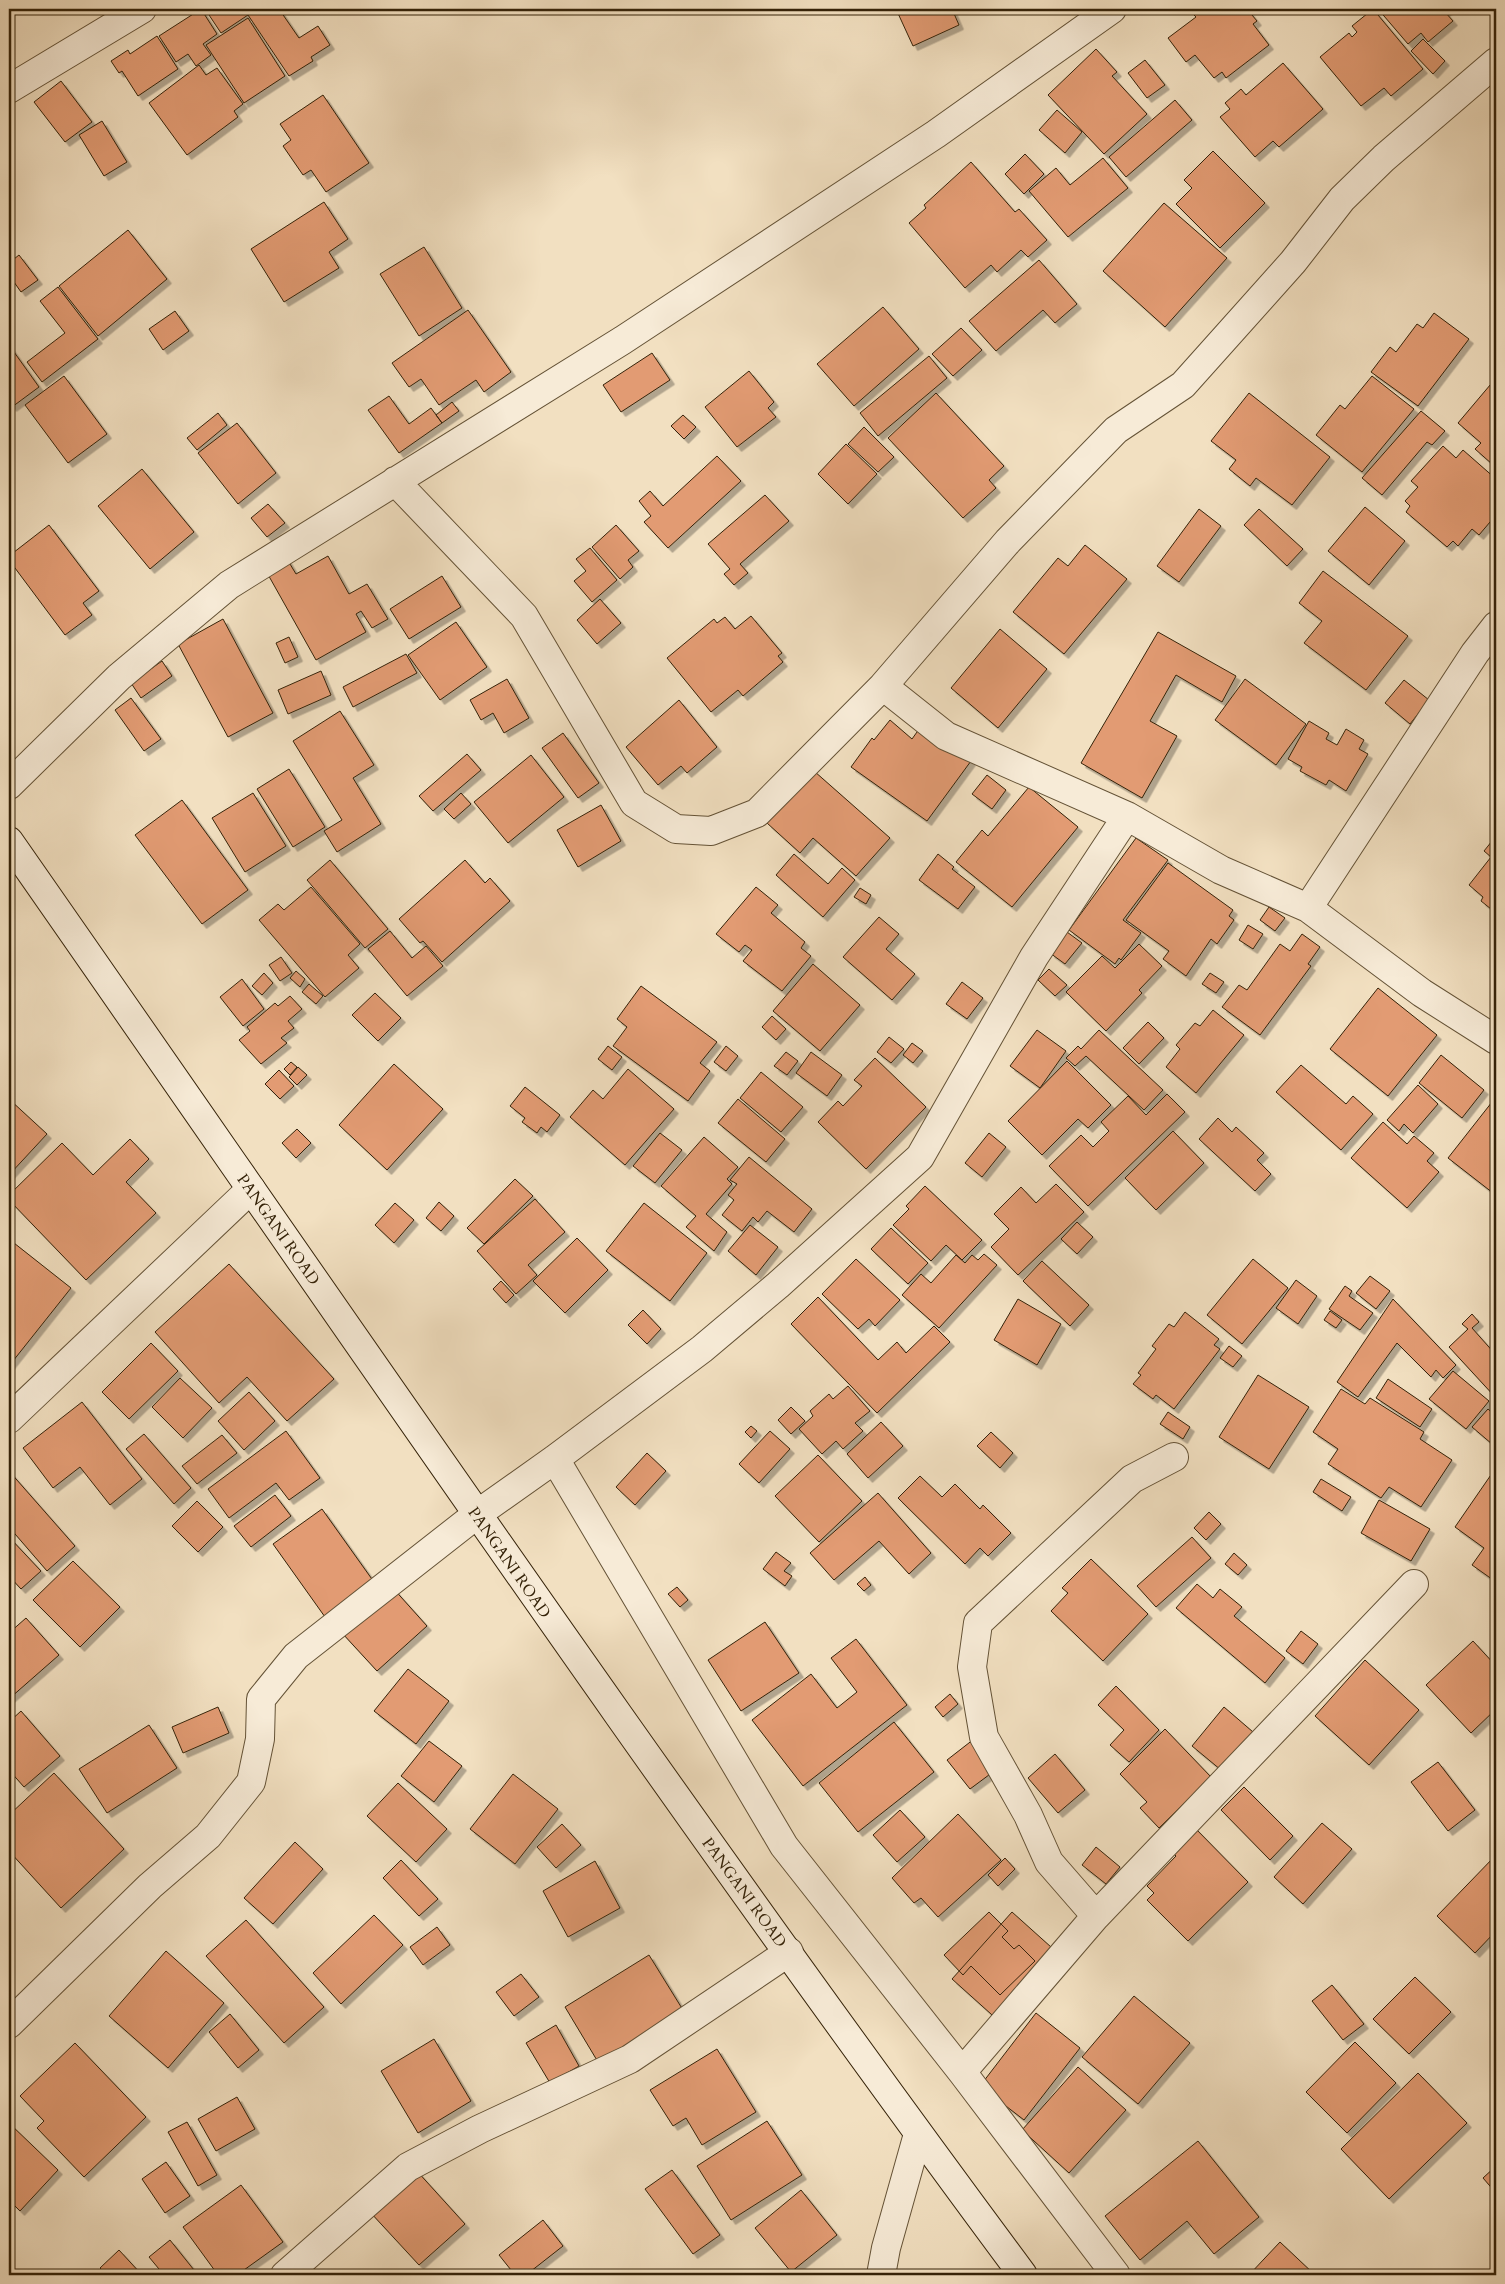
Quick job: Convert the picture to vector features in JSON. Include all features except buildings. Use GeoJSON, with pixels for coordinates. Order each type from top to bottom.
{"type":"FeatureCollection","features":[{"type":"Feature","properties":{"kind":"street"},"geometry":{"type":"LineString","coordinates":[[9,89],[142,9]]}},
{"type":"Feature","properties":{"kind":"street"},"geometry":{"type":"LineString","coordinates":[[9,785],[118,677],[228,585],[623,340],[936,134],[1112,9]]}},
{"type":"Feature","properties":{"kind":"street"},"geometry":{"type":"LineString","coordinates":[[395,481],[524,616],[634,802],[676,829],[711,831],[757,813],[883,686],[1008,542],[1116,430],[1183,385],[1293,262],[1342,199],[1384,158],[1496,62]]}},
{"type":"Feature","properties":{"kind":"street"},"geometry":{"type":"LineString","coordinates":[[1308,908],[1475,653],[1496,626]]}},
{"type":"Feature","properties":{"kind":"street"},"geometry":{"type":"LineString","coordinates":[[883,686],[946,736],[1126,816],[1221,870],[1308,908],[1422,993],[1496,1040]]}},
{"type":"Feature","properties":{"kind":"street"},"geometry":{"type":"LineString","coordinates":[[9,2024],[150,1886],[208,1836],[251,1782],[260,1739],[261,1700],[296,1656],[476,1515],[555,1460],[702,1349],[778,1285],[920,1157],[1034,957],[1126,816]]}},
{"type":"Feature","properties":{"kind":"street","name":"PANGANI ROAD"},"geometry":{"type":"LineString","coordinates":[[9,840],[476,1515],[918,2134],[1023,2275]]}},
{"type":"Feature","properties":{"kind":"street"},"geometry":{"type":"LineString","coordinates":[[9,1419],[251,1189]]}},
{"type":"Feature","properties":{"kind":"street"},"geometry":{"type":"LineString","coordinates":[[1096,1916],[1049,1862],[1028,1815],[984,1737],[972,1667],[978,1623],[1132,1479],[1174,1457]]}},
{"type":"Feature","properties":{"kind":"street"},"geometry":{"type":"LineString","coordinates":[[555,1460],[784,1846],[962,2072],[1116,2275]]}},
{"type":"Feature","properties":{"kind":"street"},"geometry":{"type":"LineString","coordinates":[[962,2072],[1096,1916],[1414,1584]]}},
{"type":"Feature","properties":{"kind":"street"},"geometry":{"type":"LineString","coordinates":[[285,2275],[408,2167],[480,2129],[630,2059],[789,1952]]}},
{"type":"Feature","properties":{"kind":"street"},"geometry":{"type":"LineString","coordinates":[[881,2275],[886,2248],[918,2134]]}}]}
